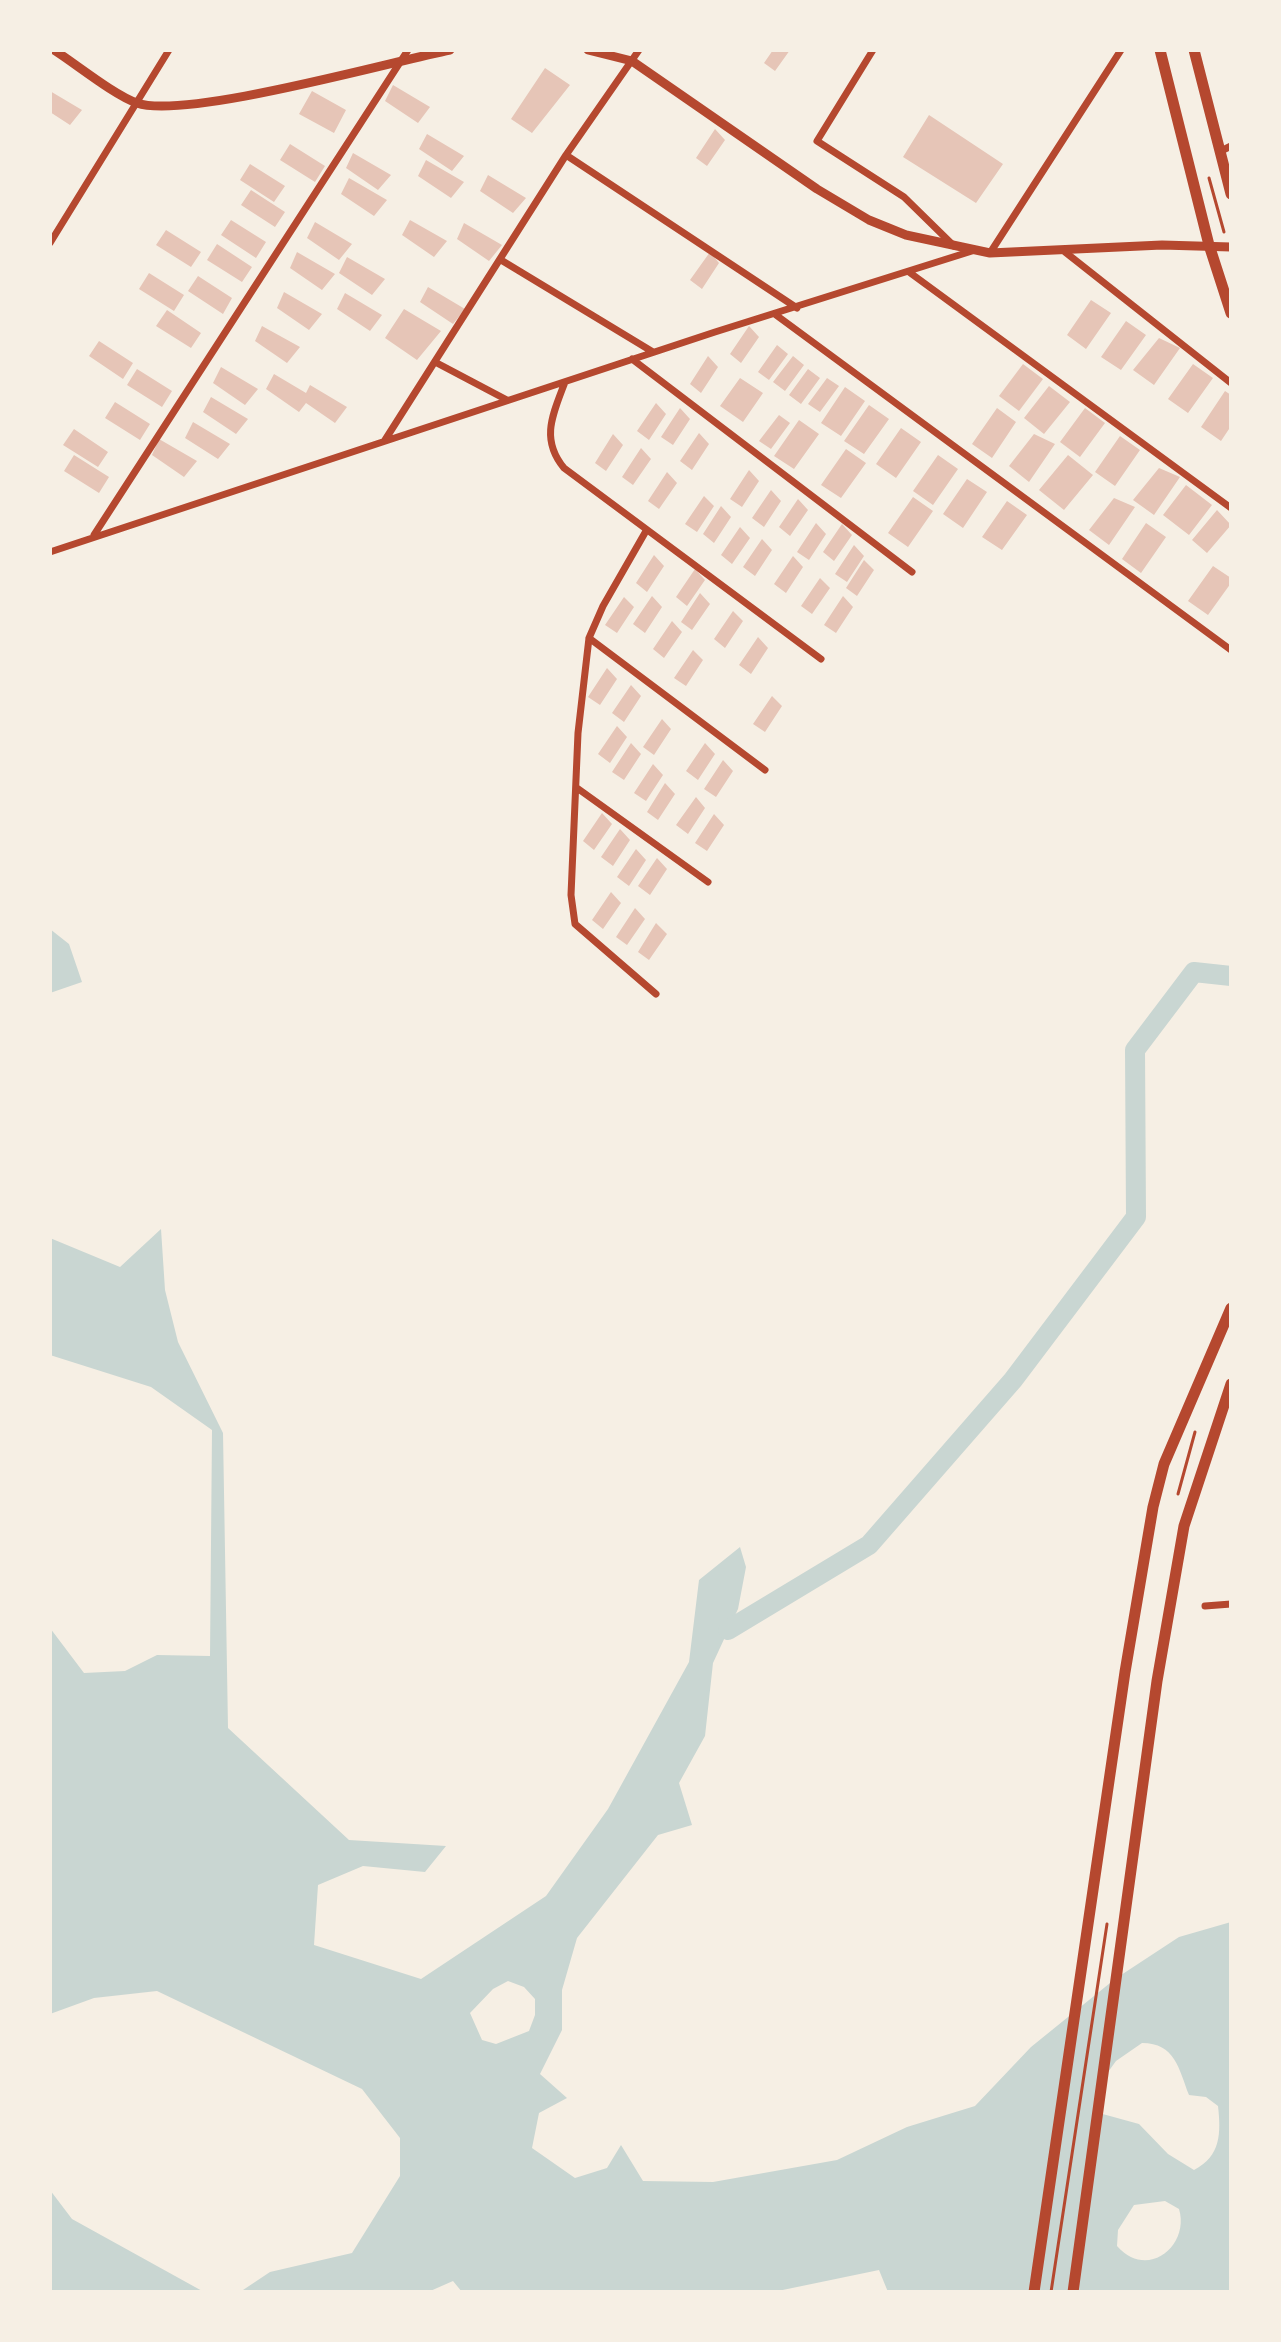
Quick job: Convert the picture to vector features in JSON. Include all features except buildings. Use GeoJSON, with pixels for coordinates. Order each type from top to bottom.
{"type":"FeatureCollection","features":[{"type":"Feature","properties":{"kind":"main road"},"geometry":{"type":"LineString","coordinates":[[1160,50],[1209,245],[1231,313]]}},
{"type":"Feature","properties":{"kind":"main road"},"geometry":{"type":"LineString","coordinates":[[1194,50],[1231,194]]}},
{"type":"Feature","properties":{"kind":"main road"},"geometry":{"type":"LineString","coordinates":[[1034,2292],[1125,1672],[1164,1464],[1231,1308]]}},
{"type":"Feature","properties":{"kind":"main road"},"geometry":{"type":"LineString","coordinates":[[1073,2292],[1157,1681],[1184,1526],[1231,1384]]}},
{"type":"Feature","properties":{"kind":"street"},"geometry":{"type":"LineString","coordinates":[[54,50],[137,104],[173,105],[255,93],[406,54],[450,50]]}},
{"type":"Feature","properties":{"kind":"street"},"geometry":{"type":"LineString","coordinates":[[50,243],[169,50]]}},
{"type":"Feature","properties":{"kind":"street"},"geometry":{"type":"LineString","coordinates":[[588,50],[632,61],[852,211],[886,228],[990,253],[1209,245],[1231,247]]}},
{"type":"Feature","properties":{"kind":"street"},"geometry":{"type":"LineString","coordinates":[[385,440],[566,155],[639,50]]}},
{"type":"Feature","properties":{"kind":"street"},"geometry":{"type":"LineString","coordinates":[[873,50],[817,141],[911,203],[954,246]]}},
{"type":"Feature","properties":{"kind":"street"},"geometry":{"type":"LineString","coordinates":[[990,253],[1121,50]]}},
{"type":"Feature","properties":{"kind":"street"},"geometry":{"type":"LineString","coordinates":[[94,535],[406,54]]}},
{"type":"Feature","properties":{"kind":"street"},"geometry":{"type":"LineString","coordinates":[[1219,152],[1231,146]]}},
{"type":"Feature","properties":{"kind":"street"},"geometry":{"type":"LineString","coordinates":[[566,155],[797,308]]}},
{"type":"Feature","properties":{"kind":"street"},"geometry":{"type":"LineString","coordinates":[[50,552],[653,352],[972,251]]}},
{"type":"Feature","properties":{"kind":"street"},"geometry":{"type":"LineString","coordinates":[[1065,252],[1231,383]]}},
{"type":"Feature","properties":{"kind":"street"},"geometry":{"type":"LineString","coordinates":[[501,260],[653,352]]}},
{"type":"Feature","properties":{"kind":"street"},"geometry":{"type":"LineString","coordinates":[[909,272],[1231,508]]}},
{"type":"Feature","properties":{"kind":"street"},"geometry":{"type":"LineString","coordinates":[[776,315],[1231,650]]}},
{"type":"Feature","properties":{"kind":"street"},"geometry":{"type":"LineString","coordinates":[[632,359],[912,572]]}},
{"type":"Feature","properties":{"kind":"street"},"geometry":{"type":"LineString","coordinates":[[435,362],[508,401]]}},
{"type":"Feature","properties":{"kind":"street"},"geometry":{"type":"LineString","coordinates":[[565,382],[549,428],[552,450],[564,468],[821,659]]}},
{"type":"Feature","properties":{"kind":"street"},"geometry":{"type":"LineString","coordinates":[[646,531],[603,606],[589,638],[578,733],[571,895],[575,924],[656,994]]}},
{"type":"Feature","properties":{"kind":"street"},"geometry":{"type":"LineString","coordinates":[[589,638],[765,770]]}},
{"type":"Feature","properties":{"kind":"street"},"geometry":{"type":"LineString","coordinates":[[577,788],[708,882]]}},
{"type":"Feature","properties":{"kind":"street"},"geometry":{"type":"LineString","coordinates":[[1205,1606],[1231,1604]]}},
{"type":"Feature","properties":{"kind":"path"},"geometry":{"type":"LineString","coordinates":[[1051,2292],[1108,1919]]}},
{"type":"Feature","properties":{"kind":"shaded area"},"geometry":{"type":"Polygon","coordinates":[[[50,929],[69,944],[82,982],[50,993],[50,929]]]}},
{"type":"Feature","properties":{"kind":"shaded area"},"geometry":{"type":"Polygon","coordinates":[[[161,1229],[165,1290],[178,1342],[223,1433],[228,1728],[349,1840],[446,1846],[425,1872],[363,1866],[318,1885],[314,1945],[421,1979],[546,1896],[608,1809],[689,1662],[699,1580],[740,1547],[746,1567],[738,1609],[713,1663],[705,1736],[679,1783],[692,1825],[658,1835],[577,1938],[562,1990],[562,2030],[540,2074],[567,2098],[539,2113],[532,2148],[575,2178],[607,2168],[621,2145],[643,2181],[713,2182],[837,2160],[907,2127],[975,2106],[1031,2047],[1115,1979],[1179,1937],[1231,1922],[1231,2292],[888,2292],[879,2270],[773,2292],[462,2292],[453,2281],[428,2292],[240,2292],[270,2272],[352,2253],[400,2176],[400,2138],[362,2089],[157,1991],[94,1998],[50,2014],[50,1628],[84,1673],[125,1671],[157,1655],[210,1656],[212,1430],[151,1387],[50,1355],[50,1238],[120,1267],[161,1229]],[[508,1981],[493,1989],[470,2013],[482,2040],[496,2044],[529,2031],[535,2015],[535,1999],[524,1987],[508,1981]],[[1142,2043],[1116,2061],[1098,2086],[1099,2113],[1139,2124],[1168,2154],[1194,2170],[1210,2158],[1217,2143],[1218,2106],[1206,2097],[1189,2095],[1169,2053],[1162,2047],[1142,2043]],[[1165,2201],[1134,2205],[1118,2230],[1117,2246],[1129,2256],[1141,2260],[1164,2254],[1178,2235],[1181,2222],[1179,2209],[1165,2201]]]}},
{"type":"Feature","properties":{"kind":"shaded area"},"geometry":{"type":"Polygon","coordinates":[[[50,2190],[72,2219],[204,2292],[50,2292],[50,2190]]]}},
{"type":"Feature","properties":{"kind":"waterway"},"geometry":{"type":"LineString","coordinates":[[728,1630],[869,1545],[1013,1380],[1136,1217],[1135,1050],[1194,972],[1231,976]]}}]}
